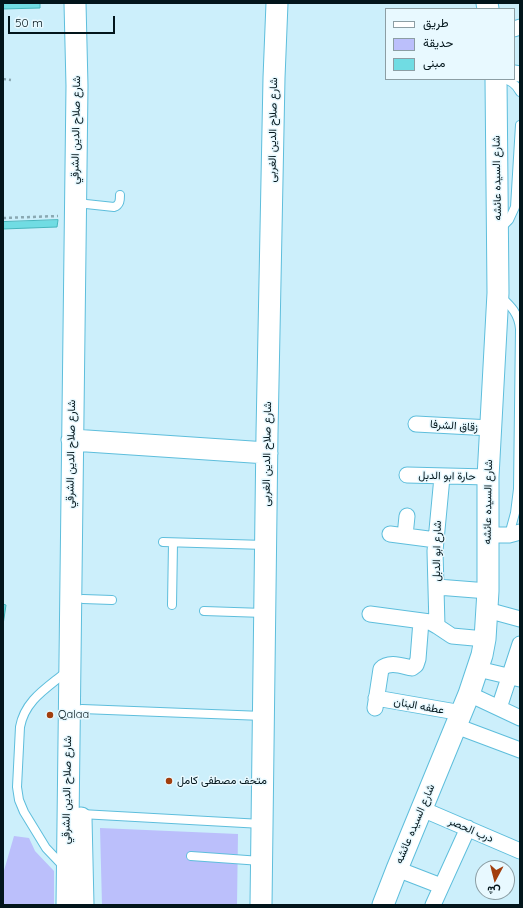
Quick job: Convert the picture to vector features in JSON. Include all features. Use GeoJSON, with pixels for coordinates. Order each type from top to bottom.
{"type":"FeatureCollection","features":[{"type":"Feature","properties":{"kind":"main road","name":"شارع صلاح الدين الشرقي"},"geometry":{"type":"LineString","coordinates":[[75,3],[78,440],[83,598],[80,814],[83,905]]}},
{"type":"Feature","properties":{"kind":"main road","name":"شارع صلاح الدين الشرقي"},"geometry":{"type":"LineString","coordinates":[[67,905],[66,870],[69,670],[86,204],[88,3]]}},
{"type":"Feature","properties":{"kind":"main road","name":"شارع صلاح الدين الغربى"},"geometry":{"type":"LineString","coordinates":[[261,905],[267,453],[277,3]]}},
{"type":"Feature","properties":{"kind":"main road","name":"شارع السيده عائشه"},"geometry":{"type":"LineString","coordinates":[[383,905],[478,670],[485,639],[488,601],[488,477],[498,294],[496,80]]}},
{"type":"Feature","properties":{"kind":"main road"},"geometry":{"type":"LineString","coordinates":[[78,440],[267,453]]}},
{"type":"Feature","properties":{"kind":"street","name":"زقاق الشرفا"},"geometry":{"type":"LineString","coordinates":[[416,424],[491,428]]}},
{"type":"Feature","properties":{"kind":"street","name":"حارة ابو الدبل"},"geometry":{"type":"LineString","coordinates":[[407,475],[488,477]]}},
{"type":"Feature","properties":{"kind":"street","name":"شارع ابو الدبل"},"geometry":{"type":"LineString","coordinates":[[437,626],[436,540],[442,476]]}},
{"type":"Feature","properties":{"kind":"street"},"geometry":{"type":"LineString","coordinates":[[407,516],[397,535],[436,540]]}},
{"type":"Feature","properties":{"kind":"street"},"geometry":{"type":"LineString","coordinates":[[487,535],[514,534]]}},
{"type":"Feature","properties":{"kind":"street"},"geometry":{"type":"LineString","coordinates":[[437,587],[488,601],[520,619]]}},
{"type":"Feature","properties":{"kind":"street"},"geometry":{"type":"LineString","coordinates":[[370,614],[430,622],[452,636],[485,639]]}},
{"type":"Feature","properties":{"kind":"street","name":"عطفه البنان"},"geometry":{"type":"LineString","coordinates":[[421,621],[418,659],[416,665],[412,668],[389,664],[384,666],[381,669],[376,703],[462,711]]}},
{"type":"Feature","properties":{"kind":"street"},"geometry":{"type":"LineString","coordinates":[[499,708],[515,678],[520,644]]}},
{"type":"Feature","properties":{"kind":"street"},"geometry":{"type":"LineString","coordinates":[[478,670],[515,678]]}},
{"type":"Feature","properties":{"kind":"street"},"geometry":{"type":"LineString","coordinates":[[462,711],[499,708],[520,718]]}},
{"type":"Feature","properties":{"kind":"street"},"geometry":{"type":"LineString","coordinates":[[462,711],[520,750]]}},
{"type":"Feature","properties":{"kind":"street","name":"درب الحصر"},"geometry":{"type":"LineString","coordinates":[[422,809],[520,851]]}},
{"type":"Feature","properties":{"kind":"street"},"geometry":{"type":"LineString","coordinates":[[433,905],[468,828]]}},
{"type":"Feature","properties":{"kind":"street"},"geometry":{"type":"LineString","coordinates":[[397,868],[441,886]]}},
{"type":"Feature","properties":{"kind":"lane"},"geometry":{"type":"LineString","coordinates":[[507,80],[515,84],[520,92]]}},
{"type":"Feature","properties":{"kind":"lane"},"geometry":{"type":"LineString","coordinates":[[498,231],[509,220],[515,207],[520,125]]}},
{"type":"Feature","properties":{"kind":"lane"},"geometry":{"type":"LineString","coordinates":[[86,204],[114,207],[119,203],[120,195]]}},
{"type":"Feature","properties":{"kind":"lane"},"geometry":{"type":"LineString","coordinates":[[498,294],[514,310],[519,321],[520,329],[518,489],[514,534]]}},
{"type":"Feature","properties":{"kind":"lane"},"geometry":{"type":"LineString","coordinates":[[163,542],[266,545]]}},
{"type":"Feature","properties":{"kind":"lane"},"geometry":{"type":"LineString","coordinates":[[172,605],[173,542]]}},
{"type":"Feature","properties":{"kind":"lane"},"geometry":{"type":"LineString","coordinates":[[83,598],[112,600]]}},
{"type":"Feature","properties":{"kind":"lane"},"geometry":{"type":"LineString","coordinates":[[204,611],[265,613]]}},
{"type":"Feature","properties":{"kind":"lane"},"geometry":{"type":"LineString","coordinates":[[66,870],[46,848],[24,812],[19,800],[17,787],[20,727],[24,714],[30,703],[69,670]]}},
{"type":"Feature","properties":{"kind":"lane"},"geometry":{"type":"LineString","coordinates":[[82,709],[264,716]]}},
{"type":"Feature","properties":{"kind":"lane"},"geometry":{"type":"LineString","coordinates":[[80,814],[263,824]]}},
{"type":"Feature","properties":{"kind":"lane"},"geometry":{"type":"LineString","coordinates":[[191,856],[262,861]]}},
{"type":"Feature","properties":{"kind":"path"},"geometry":{"type":"LineString","coordinates":[[3,80],[11,80]]}},
{"type":"Feature","properties":{"kind":"path"},"geometry":{"type":"LineString","coordinates":[[3,218],[58,216]]}},
{"type":"Feature","properties":{"kind":"green space"},"geometry":{"type":"Polygon","coordinates":[[[100,828],[238,834],[237,905],[102,905],[100,828]]]}},
{"type":"Feature","properties":{"kind":"green space"},"geometry":{"type":"Polygon","coordinates":[[[14,836],[29,838],[35,851],[54,871],[54,905],[3,905],[3,874],[14,836]]]}},
{"type":"Feature","properties":{"kind":"building"},"geometry":{"type":"Polygon","coordinates":[[[3,3],[40,3],[40,8],[3,9],[3,3]]]}},
{"type":"Feature","properties":{"kind":"building"},"geometry":{"type":"Polygon","coordinates":[[[58,220],[57,227],[3,229],[3,222],[58,220]]]}},
{"type":"Feature","properties":{"kind":"building"},"geometry":{"type":"Polygon","coordinates":[[[3,604],[6,605],[3,625],[3,604]]]}},
{"type":"Feature","properties":{"kind":"place","name":"Qalaa"},"geometry":{"type":"Point","coordinates":[50,715]}},
{"type":"Feature","properties":{"kind":"place","name":"متحف مصطفى كامل"},"geometry":{"type":"Point","coordinates":[169,781]}}]}
